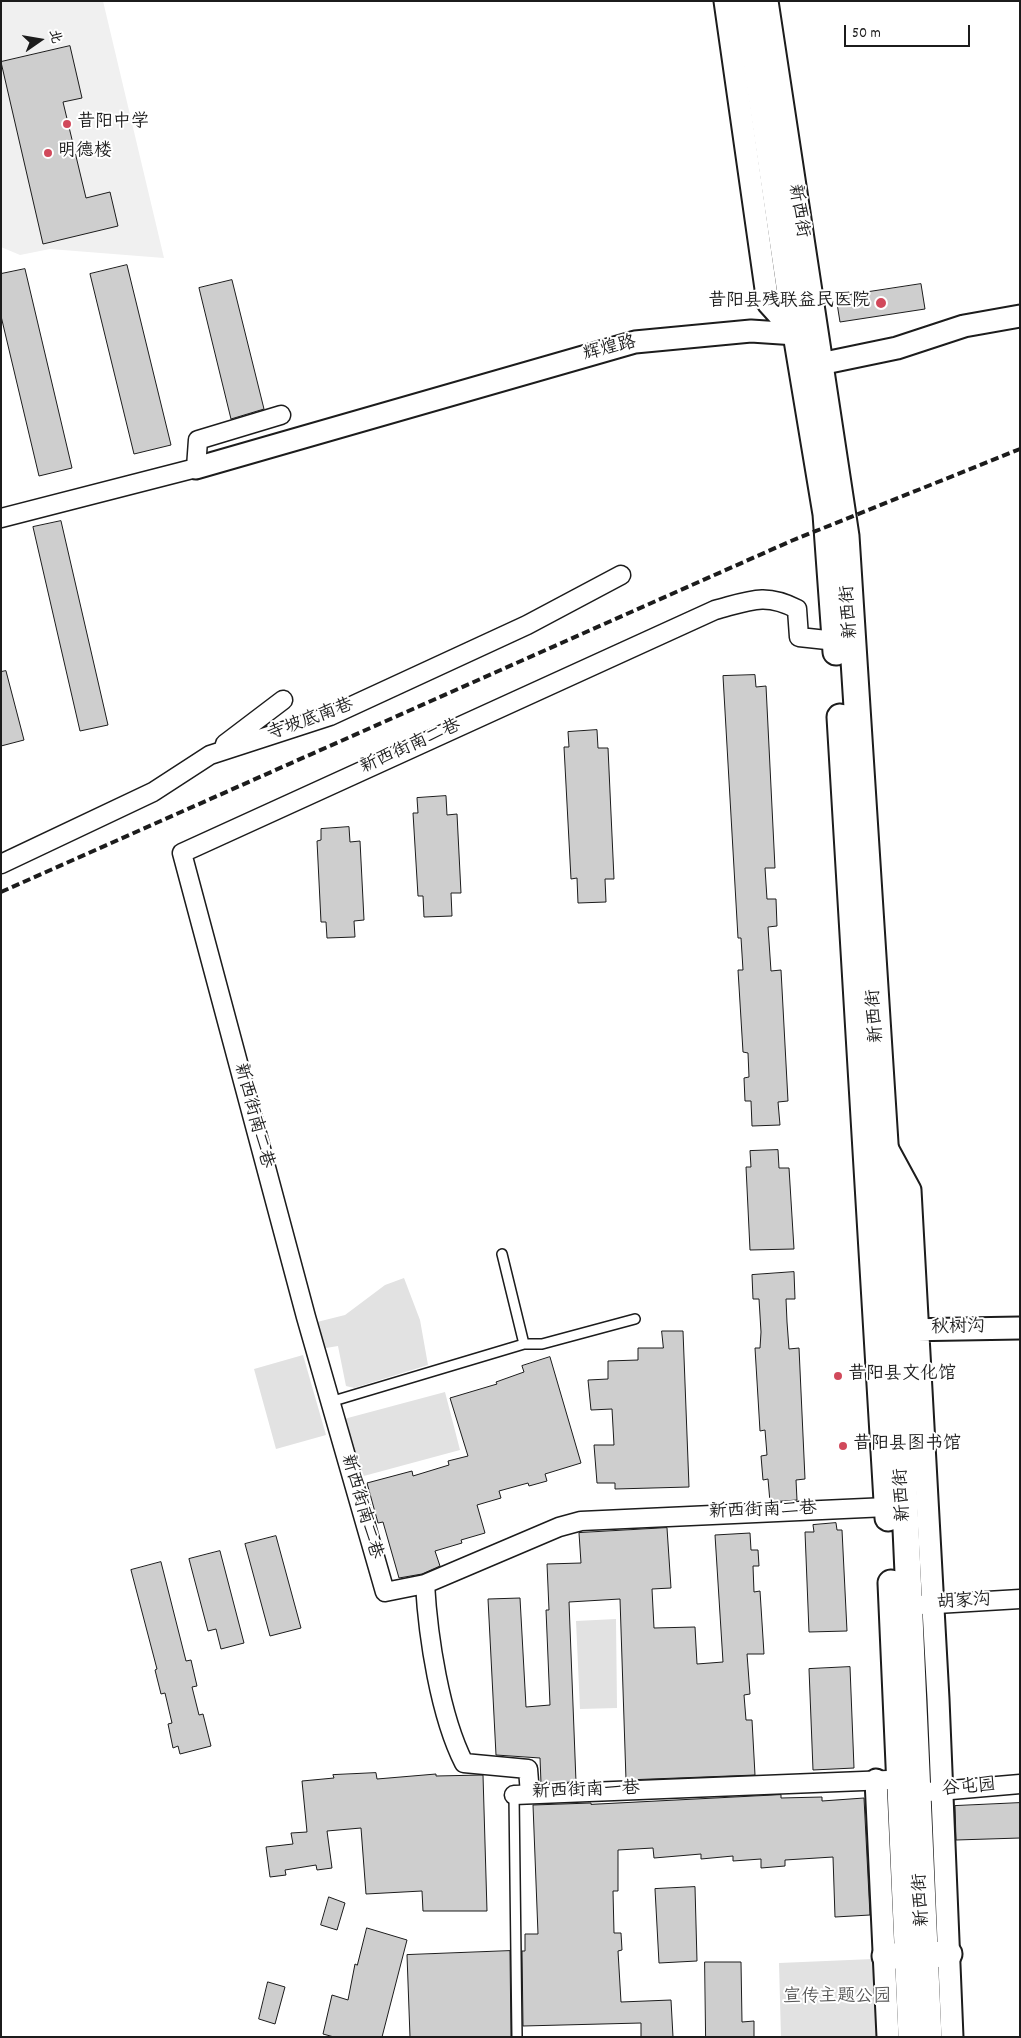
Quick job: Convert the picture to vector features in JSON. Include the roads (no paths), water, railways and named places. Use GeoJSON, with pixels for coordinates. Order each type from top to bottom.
{"type":"FeatureCollection","features":[{"type":"Feature","properties":{"kind":"main road","name":"新西街"},"geometry":{"type":"LineString","coordinates":[[747,1],[796,334],[826,514],[836,641],[887,1507],[908,1786],[916,1955],[929,2037]]}},
{"type":"Feature","properties":{"kind":"main road","name":"新西街"},"geometry":{"type":"LineString","coordinates":[[765,1],[846,536],[885,1143],[906,1330],[921,1605],[908,1786]]}},
{"type":"Feature","properties":{"kind":"main road","name":"新西街"},"geometry":{"type":"LineString","coordinates":[[910,2037],[916,1955]]}},
{"type":"Feature","properties":{"kind":"street"},"geometry":{"type":"LineString","coordinates":[[725,1],[768,303],[820,364],[898,348],[964,326],[1020,316]]}},
{"type":"Feature","properties":{"kind":"street","name":"辉煌路"},"geometry":{"type":"LineString","coordinates":[[196,468],[635,342],[751,331],[796,334]]}},
{"type":"Feature","properties":{"kind":"street"},"geometry":{"type":"LineString","coordinates":[[1,518],[196,468],[198,440],[281,415]]}},
{"type":"Feature","properties":{"kind":"street","name":"寺坡底南巷"},"geometry":{"type":"LineString","coordinates":[[1,864],[153,792],[210,754],[330,716],[527,625],[621,575]]}},
{"type":"Feature","properties":{"kind":"street","name":"新西街南二巷"},"geometry":{"type":"LineString","coordinates":[[836,641],[799,638],[797,609],[780,600],[759,599],[715,610],[182,853],[330,1402],[385,1592],[425,1584],[559,1527],[581,1521],[887,1507]]}},
{"type":"Feature","properties":{"kind":"street"},"geometry":{"type":"LineString","coordinates":[[210,754],[238,736],[283,700]]}},
{"type":"Feature","properties":{"kind":"street","name":"秋树沟"},"geometry":{"type":"LineString","coordinates":[[906,1330],[1020,1328]]}},
{"type":"Feature","properties":{"kind":"street"},"geometry":{"type":"LineString","coordinates":[[425,1584],[431,1647],[454,1743],[464,1763],[528,1769],[522,1795]]}},
{"type":"Feature","properties":{"kind":"street","name":"胡家沟"},"geometry":{"type":"LineString","coordinates":[[921,1605],[1020,1600]]}},
{"type":"Feature","properties":{"kind":"street","name":"谷屯园"},"geometry":{"type":"LineString","coordinates":[[908,1786],[1020,1784]]}},
{"type":"Feature","properties":{"kind":"street"},"geometry":{"type":"LineString","coordinates":[[908,1786],[916,1955],[952,2037]]}},
{"type":"Feature","properties":{"kind":"street","name":"新西街南一巷"},"geometry":{"type":"LineString","coordinates":[[522,1795],[908,1786]]}},
{"type":"Feature","properties":{"kind":"street"},"geometry":{"type":"LineString","coordinates":[[888,2037],[916,1955]]}},
{"type":"Feature","properties":{"kind":"lane"},"geometry":{"type":"LineString","coordinates":[[502,1254],[524,1344]]}},
{"type":"Feature","properties":{"kind":"lane"},"geometry":{"type":"LineString","coordinates":[[330,1402],[524,1344],[542,1344],[635,1319]]}},
{"type":"Feature","properties":{"kind":"lane","name":"新西街南一巷"},"geometry":{"type":"LineString","coordinates":[[517,2037],[522,1795]]}},
{"type":"Feature","properties":{"kind":"railway"},"geometry":{"type":"LineString","coordinates":[[1,892],[791,541],[1020,449]]}},
{"type":"Feature","properties":{"kind":"place","name":"昔阳中学"},"geometry":{"type":"Point","coordinates":[67,124]}},
{"type":"Feature","properties":{"kind":"place","name":"明德楼"},"geometry":{"type":"Point","coordinates":[48,153]}},
{"type":"Feature","properties":{"kind":"place","name":"昔阳县残联益民医院"},"geometry":{"type":"Point","coordinates":[881,303]}},
{"type":"Feature","properties":{"kind":"place","name":"昔阳县文化馆"},"geometry":{"type":"Point","coordinates":[838,1376]}},
{"type":"Feature","properties":{"kind":"place","name":"昔阳县图书馆"},"geometry":{"type":"Point","coordinates":[843,1446]}},
{"type":"Feature","properties":{"kind":"park label","name":"宣传主题公园"},"geometry":{"type":"Point","coordinates":[837,1999]}}]}
